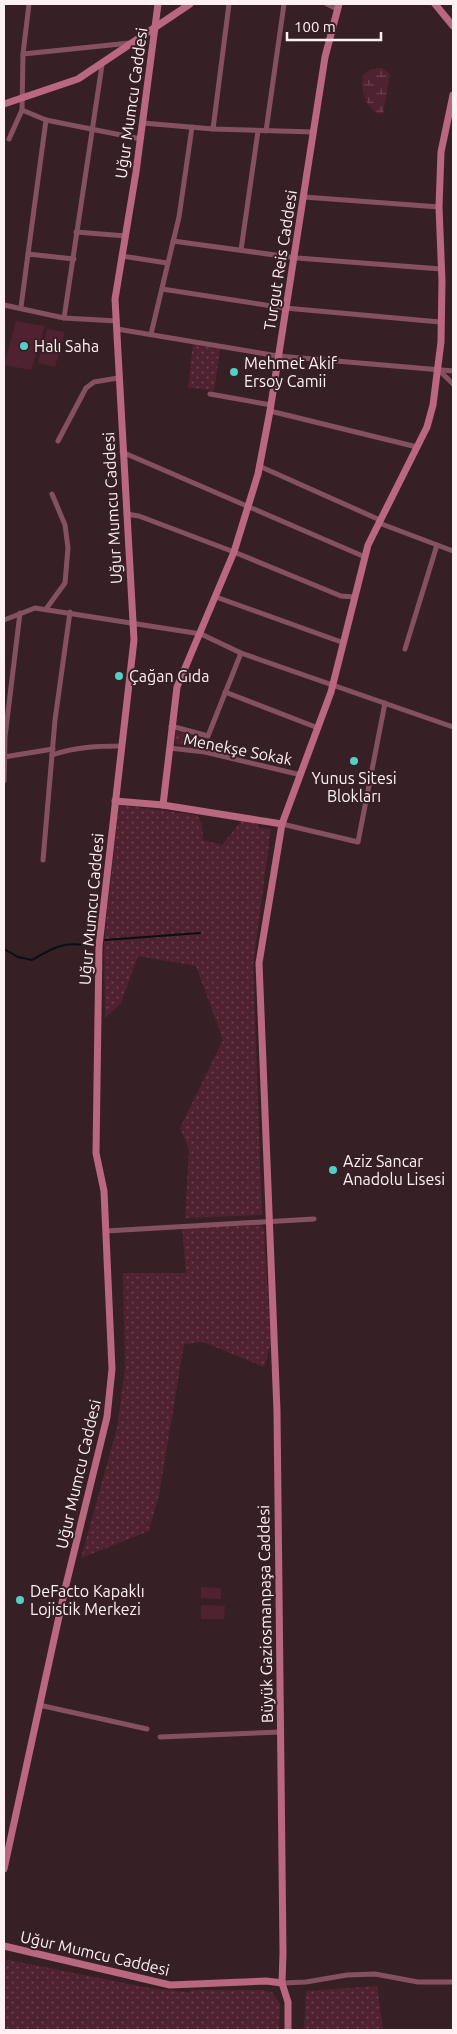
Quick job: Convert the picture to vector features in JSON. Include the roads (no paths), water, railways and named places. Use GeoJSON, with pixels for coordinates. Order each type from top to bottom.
{"type":"FeatureCollection","features":[{"type":"Feature","properties":{"kind":"street"},"geometry":{"type":"LineString","coordinates":[[9,139],[22,110],[23,54],[29,4]]}},
{"type":"Feature","properties":{"kind":"street","name":"Uğur Mumcu Caddesi"},"geometry":{"type":"LineString","coordinates":[[4,1869],[39,1705],[107,1417],[112,1369],[104,1191],[96,1153],[95,1096],[99,946],[134,640],[122,452],[115,299],[141,139],[158,4]]}},
{"type":"Feature","properties":{"kind":"street"},"geometry":{"type":"LineString","coordinates":[[4,104],[78,79],[102,65],[130,43],[190,4]]}},
{"type":"Feature","properties":{"kind":"street"},"geometry":{"type":"LineString","coordinates":[[213,129],[229,4]]}},
{"type":"Feature","properties":{"kind":"street"},"geometry":{"type":"LineString","coordinates":[[266,131],[284,4]]}},
{"type":"Feature","properties":{"kind":"street"},"geometry":{"type":"LineString","coordinates":[[326,4],[338,6]]}},
{"type":"Feature","properties":{"kind":"street"},"geometry":{"type":"LineString","coordinates":[[435,4],[453,26]]}},
{"type":"Feature","properties":{"kind":"street","name":"Turgut Reis Caddesi"},"geometry":{"type":"LineString","coordinates":[[163,805],[177,687],[234,552],[259,466],[270,408],[325,57],[338,6]]}},
{"type":"Feature","properties":{"kind":"street"},"geometry":{"type":"LineString","coordinates":[[23,54],[130,43]]}},
{"type":"Feature","properties":{"kind":"street"},"geometry":{"type":"LineString","coordinates":[[64,318],[102,65]]}},
{"type":"Feature","properties":{"kind":"street","name":"Büyük Gaziosmanpaşa Caddesi"},"geometry":{"type":"LineString","coordinates":[[282,1983],[277,1411],[259,963],[282,824],[333,686],[365,557],[379,521],[426,427],[433,405],[438,369],[442,269],[439,207],[441,152],[453,95]]}},
{"type":"Feature","properties":{"kind":"street"},"geometry":{"type":"LineString","coordinates":[[22,110],[46,120],[93,131],[141,139]]}},
{"type":"Feature","properties":{"kind":"street"},"geometry":{"type":"LineString","coordinates":[[21,307],[46,120]]}},
{"type":"Feature","properties":{"kind":"street"},"geometry":{"type":"LineString","coordinates":[[143,123],[213,129],[314,132]]}},
{"type":"Feature","properties":{"kind":"street"},"geometry":{"type":"LineString","coordinates":[[151,334],[179,217],[192,127]]}},
{"type":"Feature","properties":{"kind":"street"},"geometry":{"type":"LineString","coordinates":[[241,250],[258,131]]}},
{"type":"Feature","properties":{"kind":"street"},"geometry":{"type":"LineString","coordinates":[[304,197],[439,207]]}},
{"type":"Feature","properties":{"kind":"street"},"geometry":{"type":"LineString","coordinates":[[76,232],[126,236]]}},
{"type":"Feature","properties":{"kind":"street"},"geometry":{"type":"LineString","coordinates":[[173,240],[294,257],[442,269]]}},
{"type":"Feature","properties":{"kind":"street"},"geometry":{"type":"LineString","coordinates":[[28,254],[74,259]]}},
{"type":"Feature","properties":{"kind":"street"},"geometry":{"type":"LineString","coordinates":[[122,256],[167,263]]}},
{"type":"Feature","properties":{"kind":"street"},"geometry":{"type":"LineString","coordinates":[[162,289],[285,308],[440,322]]}},
{"type":"Feature","properties":{"kind":"street"},"geometry":{"type":"LineString","coordinates":[[4,305],[21,307],[64,318],[117,321]]}},
{"type":"Feature","properties":{"kind":"street"},"geometry":{"type":"LineString","coordinates":[[117,329],[278,356],[453,371]]}},
{"type":"Feature","properties":{"kind":"street"},"geometry":{"type":"LineString","coordinates":[[438,369],[453,384]]}},
{"type":"Feature","properties":{"kind":"street"},"geometry":{"type":"LineString","coordinates":[[58,442],[86,388],[94,382],[118,378]]}},
{"type":"Feature","properties":{"kind":"street"},"geometry":{"type":"LineString","coordinates":[[210,394],[417,447]]}},
{"type":"Feature","properties":{"kind":"street"},"geometry":{"type":"LineString","coordinates":[[122,452],[365,557]]}},
{"type":"Feature","properties":{"kind":"street"},"geometry":{"type":"LineString","coordinates":[[259,466],[379,521],[453,551]]}},
{"type":"Feature","properties":{"kind":"street"},"geometry":{"type":"LineString","coordinates":[[46,609],[64,583],[68,548],[65,525],[52,494]]}},
{"type":"Feature","properties":{"kind":"street"},"geometry":{"type":"LineString","coordinates":[[126,514],[140,516],[341,596],[355,597]]}},
{"type":"Feature","properties":{"kind":"street"},"geometry":{"type":"LineString","coordinates":[[405,648],[437,545]]}},
{"type":"Feature","properties":{"kind":"street"},"geometry":{"type":"LineString","coordinates":[[216,597],[344,643]]}},
{"type":"Feature","properties":{"kind":"street"},"geometry":{"type":"LineString","coordinates":[[4,620],[35,608],[200,634],[241,653],[453,727]]}},
{"type":"Feature","properties":{"kind":"street"},"geometry":{"type":"LineString","coordinates":[[43,860],[52,752],[70,612]]}},
{"type":"Feature","properties":{"kind":"street"},"geometry":{"type":"LineString","coordinates":[[4,781],[6,712],[20,613]]}},
{"type":"Feature","properties":{"kind":"street"},"geometry":{"type":"LineString","coordinates":[[171,726],[208,736],[241,653]]}},
{"type":"Feature","properties":{"kind":"street"},"geometry":{"type":"LineString","coordinates":[[225,692],[318,728]]}},
{"type":"Feature","properties":{"kind":"street"},"geometry":{"type":"LineString","coordinates":[[115,801],[163,805],[282,824],[358,842],[385,703]]}},
{"type":"Feature","properties":{"kind":"street"},"geometry":{"type":"LineString","coordinates":[[5,757],[96,746],[122,746]]}},
{"type":"Feature","properties":{"kind":"street","name":"Menekşe Sokak"},"geometry":{"type":"LineString","coordinates":[[169,748],[205,752],[301,774]]}},
{"type":"Feature","properties":{"kind":"street"},"geometry":{"type":"LineString","coordinates":[[106,1231],[314,1219]]}},
{"type":"Feature","properties":{"kind":"street"},"geometry":{"type":"LineString","coordinates":[[39,1705],[147,1729]]}},
{"type":"Feature","properties":{"kind":"street"},"geometry":{"type":"LineString","coordinates":[[160,1737],[280,1732]]}},
{"type":"Feature","properties":{"kind":"street","name":"Uğur Mumcu Caddesi"},"geometry":{"type":"LineString","coordinates":[[4,1946],[170,1985],[266,1981],[282,1983]]}},
{"type":"Feature","properties":{"kind":"street"},"geometry":{"type":"LineString","coordinates":[[288,2030],[288,2002],[282,1983],[306,1982],[346,1974],[374,1974],[418,1982],[453,1982]]}},
{"type":"Feature","properties":{"kind":"waterway"},"geometry":{"type":"LineString","coordinates":[[105,940],[200,933]]}},
{"type":"Feature","properties":{"kind":"waterway"},"geometry":{"type":"LineString","coordinates":[[4,949],[18,957],[32,960],[60,946],[73,944],[90,946]]}},
{"type":"Feature","properties":{"kind":"place","name":"Halı Saha"},"geometry":{"type":"Point","coordinates":[24,346]}},
{"type":"Feature","properties":{"kind":"place","name":"Mehmet Akif Ersoy Camii"},"geometry":{"type":"Point","coordinates":[234,372]}},
{"type":"Feature","properties":{"kind":"place","name":"Çağan Gıda"},"geometry":{"type":"Point","coordinates":[119,676]}},
{"type":"Feature","properties":{"kind":"place","name":"Yunus Sitesi Blokları"},"geometry":{"type":"Point","coordinates":[354,761]}},
{"type":"Feature","properties":{"kind":"place","name":"Aziz Sancar Anadolu Lisesi"},"geometry":{"type":"Point","coordinates":[333,1170]}},
{"type":"Feature","properties":{"kind":"place","name":"DeFacto Kapaklı Lojistik Merkezi"},"geometry":{"type":"Point","coordinates":[20,1600]}}]}
